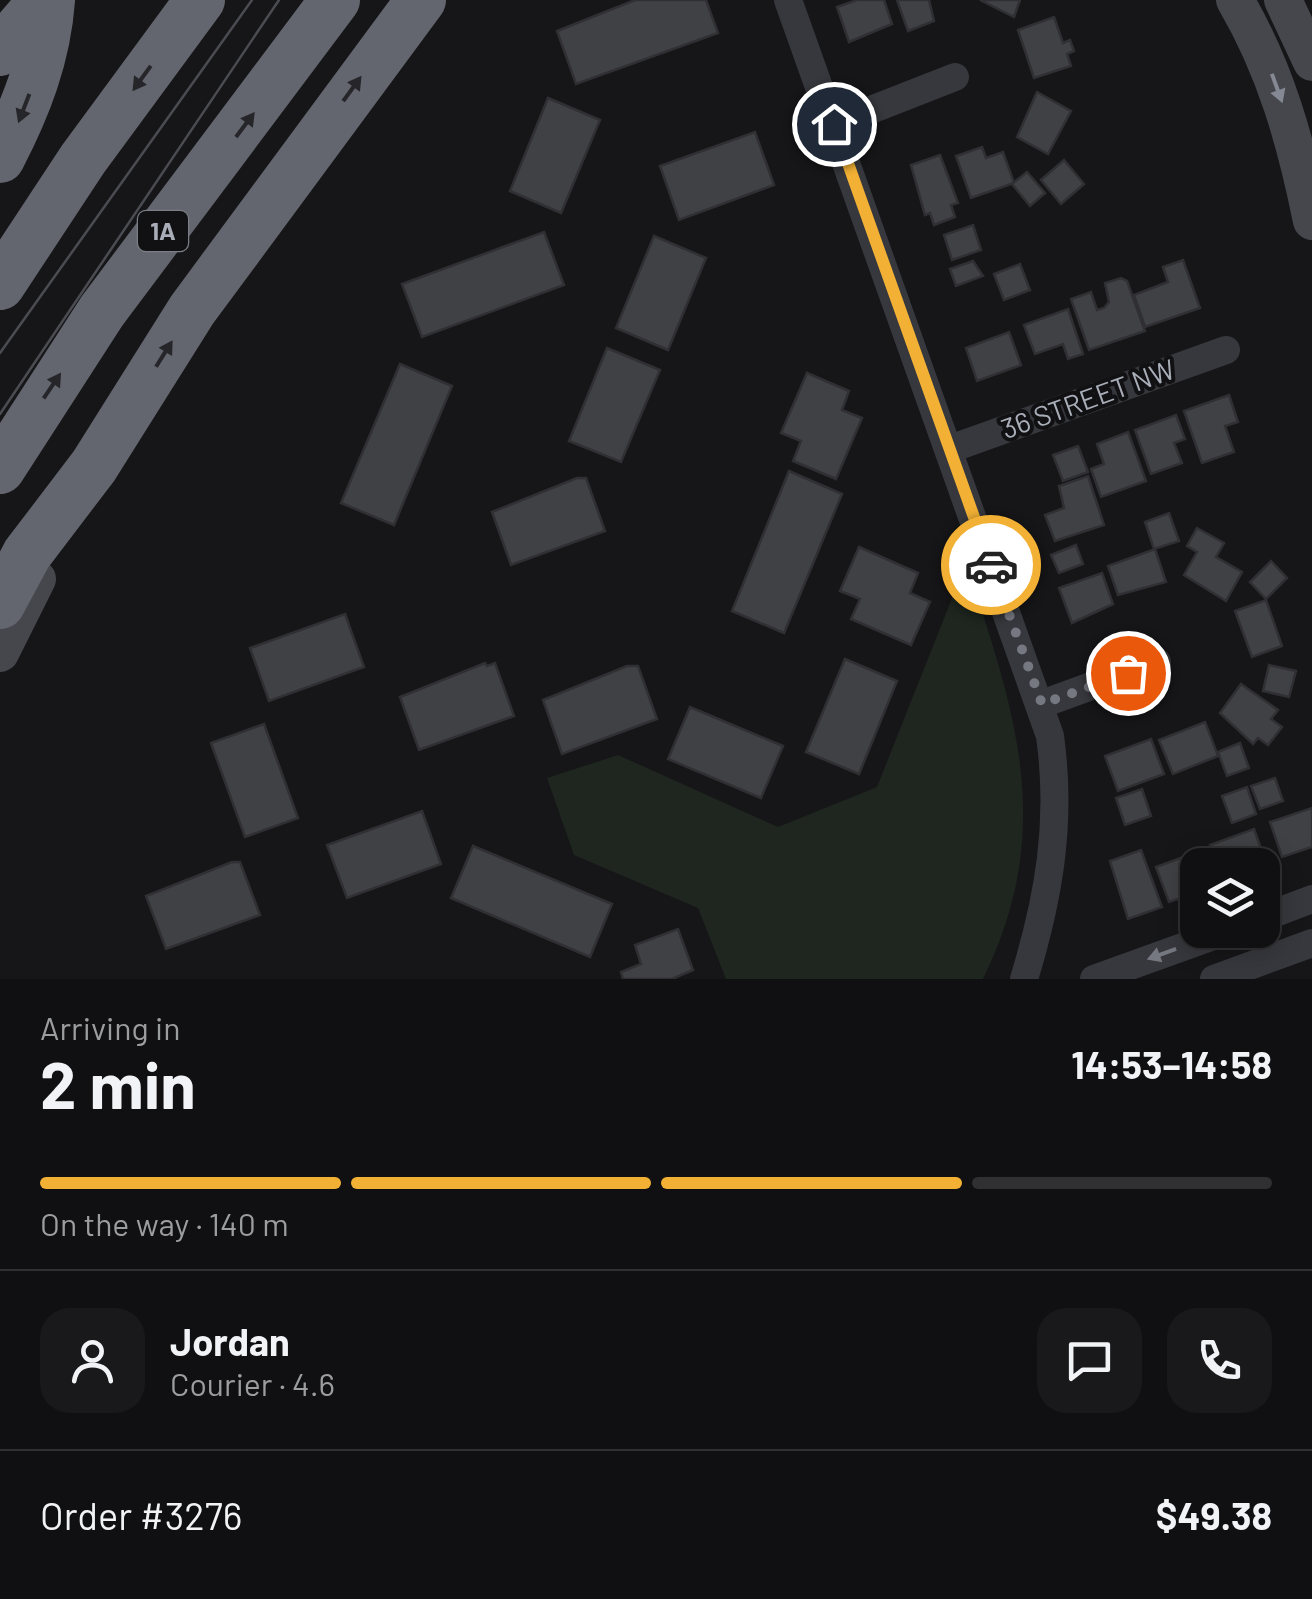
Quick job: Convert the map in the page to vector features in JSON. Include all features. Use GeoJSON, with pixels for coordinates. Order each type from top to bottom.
{"type":"FeatureCollection","features":[{"type":"Feature","properties":{"kind":"highway"},"geometry":{"type":"LineString","coordinates":[[0,158],[22,117],[21,53],[47,0]]}},
{"type":"Feature","properties":{"kind":"highway"},"geometry":{"type":"LineString","coordinates":[[0,285],[83,159],[200,0]]}},
{"type":"Feature","properties":{"kind":"highway","name":"1A"},"geometry":{"type":"LineString","coordinates":[[0,468],[102,311],[335,0]]}},
{"type":"Feature","properties":{"kind":"highway"},"geometry":{"type":"LineString","coordinates":[[0,604],[26,554],[94,466],[192,310],[420,0]]}},
{"type":"Feature","properties":{"kind":"street"},"geometry":{"type":"LineString","coordinates":[[788,0],[1042,704],[1055,774],[1056,845],[1040,928],[1024,979]]}},
{"type":"Feature","properties":{"kind":"street"},"geometry":{"type":"LineString","coordinates":[[1235,0],[1261,44],[1282,99],[1312,221]]}},
{"type":"Feature","properties":{"kind":"street"},"geometry":{"type":"LineString","coordinates":[[1282,0],[1312,62]]}},
{"type":"Feature","properties":{"kind":"street"},"geometry":{"type":"LineString","coordinates":[[834,124],[956,78]]}},
{"type":"Feature","properties":{"kind":"street","name":"36 STREET NW"},"geometry":{"type":"LineString","coordinates":[[950,449],[1226,350]]}},
{"type":"Feature","properties":{"kind":"street"},"geometry":{"type":"LineString","coordinates":[[0,653],[94,466]]}},
{"type":"Feature","properties":{"kind":"street"},"geometry":{"type":"LineString","coordinates":[[1042,704],[1157,662]]}},
{"type":"Feature","properties":{"kind":"street"},"geometry":{"type":"LineString","coordinates":[[1280,912],[1312,900]]}},
{"type":"Feature","properties":{"kind":"street"},"geometry":{"type":"LineString","coordinates":[[1214,979],[1312,943]]}},
{"type":"Feature","properties":{"kind":"street"},"geometry":{"type":"LineString","coordinates":[[1094,979],[1180,948]]}},
{"type":"Feature","properties":{"kind":"shaded area"},"geometry":{"type":"Polygon","coordinates":[[[966,563],[1000,669],[1021,770],[1023,820],[1018,871],[1006,924],[983,979],[726,979],[698,908],[574,855],[547,778],[618,755],[778,827],[877,787],[966,563]]]}},
{"type":"Feature","properties":{"kind":"building"},"geometry":{"type":"Polygon","coordinates":[[[635,0],[706,0],[718,33],[576,84],[557,31],[635,0]]]}},
{"type":"Feature","properties":{"kind":"building"},"geometry":{"type":"Polygon","coordinates":[[[857,0],[884,0],[892,24],[849,42],[837,7],[857,0]]]}},
{"type":"Feature","properties":{"kind":"building"},"geometry":{"type":"Polygon","coordinates":[[[897,0],[929,0],[934,21],[908,31],[897,0]]]}},
{"type":"Feature","properties":{"kind":"building"},"geometry":{"type":"Polygon","coordinates":[[[980,0],[1020,0],[1014,17],[980,0]]]}},
{"type":"Feature","properties":{"kind":"building"},"geometry":{"type":"Polygon","coordinates":[[[1054,17],[1063,43],[1070,40],[1074,51],[1067,54],[1071,66],[1034,78],[1018,30],[1054,17]]]}},
{"type":"Feature","properties":{"kind":"building"},"geometry":{"type":"Polygon","coordinates":[[[1037,92],[1071,111],[1048,154],[1017,137],[1037,92]]]}},
{"type":"Feature","properties":{"kind":"building"},"geometry":{"type":"Polygon","coordinates":[[[548,98],[600,120],[561,213],[510,191],[548,98]]]}},
{"type":"Feature","properties":{"kind":"building"},"geometry":{"type":"Polygon","coordinates":[[[755,132],[774,185],[679,220],[660,166],[755,132]]]}},
{"type":"Feature","properties":{"kind":"building"},"geometry":{"type":"Polygon","coordinates":[[[982,147],[986,158],[1003,152],[1014,183],[971,198],[956,156],[982,147]]]}},
{"type":"Feature","properties":{"kind":"building"},"geometry":{"type":"Polygon","coordinates":[[[940,155],[958,203],[951,205],[955,217],[934,225],[930,213],[925,215],[911,165],[940,155]]]}},
{"type":"Feature","properties":{"kind":"building"},"geometry":{"type":"Polygon","coordinates":[[[1064,160],[1084,184],[1061,204],[1041,180],[1064,160]]]}},
{"type":"Feature","properties":{"kind":"building"},"geometry":{"type":"Polygon","coordinates":[[[1027,172],[1045,193],[1030,206],[1012,184],[1027,172]]]}},
{"type":"Feature","properties":{"kind":"building"},"geometry":{"type":"Polygon","coordinates":[[[973,225],[981,250],[952,260],[944,235],[973,225]]]}},
{"type":"Feature","properties":{"kind":"building"},"geometry":{"type":"Polygon","coordinates":[[[544,232],[564,285],[422,337],[402,284],[544,232]]]}},
{"type":"Feature","properties":{"kind":"building"},"geometry":{"type":"Polygon","coordinates":[[[654,236],[706,258],[668,350],[616,328],[654,236]]]}},
{"type":"Feature","properties":{"kind":"building"},"geometry":{"type":"Polygon","coordinates":[[[1183,260],[1200,308],[1145,327],[1134,295],[1168,282],[1163,267],[1183,260]]]}},
{"type":"Feature","properties":{"kind":"building"},"geometry":{"type":"Polygon","coordinates":[[[973,261],[983,276],[956,286],[950,269],[973,261]]]}},
{"type":"Feature","properties":{"kind":"building"},"geometry":{"type":"Polygon","coordinates":[[[1020,264],[1030,290],[1004,300],[994,274],[1020,264]]]}},
{"type":"Feature","properties":{"kind":"building"},"geometry":{"type":"Polygon","coordinates":[[[1121,278],[1127,281],[1145,331],[1089,350],[1071,299],[1091,292],[1097,310],[1104,308],[1109,302],[1105,283],[1121,278]]]}},
{"type":"Feature","properties":{"kind":"building"},"geometry":{"type":"Polygon","coordinates":[[[1068,309],[1083,354],[1068,359],[1063,344],[1035,354],[1024,325],[1068,309]]]}},
{"type":"Feature","properties":{"kind":"building"},"geometry":{"type":"Polygon","coordinates":[[[1009,332],[1021,365],[977,381],[966,348],[1009,332]]]}},
{"type":"Feature","properties":{"kind":"building"},"geometry":{"type":"Polygon","coordinates":[[[607,348],[660,370],[621,462],[569,441],[607,348]]]}},
{"type":"Feature","properties":{"kind":"building"},"geometry":{"type":"Polygon","coordinates":[[[400,364],[452,386],[394,525],[341,503],[400,364]]]}},
{"type":"Feature","properties":{"kind":"building"},"geometry":{"type":"Polygon","coordinates":[[[807,373],[849,391],[842,410],[862,418],[836,479],[793,461],[801,441],[781,433],[807,373]]]}},
{"type":"Feature","properties":{"kind":"building"},"geometry":{"type":"Polygon","coordinates":[[[1229,395],[1238,422],[1225,426],[1234,452],[1202,463],[1184,411],[1229,395]]]}},
{"type":"Feature","properties":{"kind":"building"},"geometry":{"type":"Polygon","coordinates":[[[1176,415],[1185,439],[1174,443],[1182,463],[1151,474],[1135,430],[1176,415]]]}},
{"type":"Feature","properties":{"kind":"building"},"geometry":{"type":"Polygon","coordinates":[[[1128,432],[1146,481],[1101,497],[1091,469],[1104,464],[1097,444],[1128,432]]]}},
{"type":"Feature","properties":{"kind":"building"},"geometry":{"type":"Polygon","coordinates":[[[1078,446],[1088,472],[1063,481],[1053,455],[1078,446]]]}},
{"type":"Feature","properties":{"kind":"building"},"geometry":{"type":"Polygon","coordinates":[[[789,471],[842,494],[784,633],[732,611],[789,471]]]}},
{"type":"Feature","properties":{"kind":"building"},"geometry":{"type":"Polygon","coordinates":[[[1088,476],[1104,525],[1055,541],[1045,515],[1064,508],[1059,486],[1088,476]]]}},
{"type":"Feature","properties":{"kind":"building"},"geometry":{"type":"Polygon","coordinates":[[[577,478],[586,478],[605,531],[511,565],[492,512],[577,478]]]}},
{"type":"Feature","properties":{"kind":"building"},"geometry":{"type":"Polygon","coordinates":[[[1169,513],[1179,541],[1154,549],[1145,522],[1169,513]]]}},
{"type":"Feature","properties":{"kind":"building"},"geometry":{"type":"Polygon","coordinates":[[[1197,528],[1224,543],[1216,557],[1242,572],[1226,601],[1184,575],[1197,552],[1187,546],[1197,528]]]}},
{"type":"Feature","properties":{"kind":"building"},"geometry":{"type":"Polygon","coordinates":[[[1076,545],[1083,564],[1059,573],[1051,555],[1076,545]]]}},
{"type":"Feature","properties":{"kind":"building"},"geometry":{"type":"Polygon","coordinates":[[[859,547],[918,573],[910,593],[930,602],[911,645],[851,619],[860,599],[840,591],[859,547]]]}},
{"type":"Feature","properties":{"kind":"building"},"geometry":{"type":"Polygon","coordinates":[[[1155,549],[1166,582],[1118,595],[1108,566],[1155,549]]]}},
{"type":"Feature","properties":{"kind":"building"},"geometry":{"type":"Polygon","coordinates":[[[1271,561],[1287,578],[1266,599],[1250,582],[1271,561]]]}},
{"type":"Feature","properties":{"kind":"building"},"geometry":{"type":"Polygon","coordinates":[[[1102,573],[1113,604],[1072,623],[1059,588],[1102,573]]]}},
{"type":"Feature","properties":{"kind":"building"},"geometry":{"type":"Polygon","coordinates":[[[1266,600],[1282,646],[1252,657],[1235,611],[1266,600]]]}},
{"type":"Feature","properties":{"kind":"building"},"geometry":{"type":"Polygon","coordinates":[[[345,614],[364,667],[269,701],[250,648],[345,614]]]}},
{"type":"Feature","properties":{"kind":"building"},"geometry":{"type":"Polygon","coordinates":[[[845,659],[897,681],[859,774],[806,752],[845,659]]]}},
{"type":"Feature","properties":{"kind":"building"},"geometry":{"type":"Polygon","coordinates":[[[485,663],[495,663],[514,716],[419,750],[400,697],[485,663]]]}},
{"type":"Feature","properties":{"kind":"building"},"geometry":{"type":"Polygon","coordinates":[[[1269,665],[1296,671],[1289,697],[1263,691],[1269,665]]]}},
{"type":"Feature","properties":{"kind":"building"},"geometry":{"type":"Polygon","coordinates":[[[627,666],[638,666],[657,719],[562,754],[543,700],[627,666]]]}},
{"type":"Feature","properties":{"kind":"building"},"geometry":{"type":"Polygon","coordinates":[[[1241,684],[1278,710],[1271,719],[1282,727],[1268,745],[1258,738],[1253,744],[1220,713],[1241,684]]]}},
{"type":"Feature","properties":{"kind":"building"},"geometry":{"type":"Polygon","coordinates":[[[690,707],[783,746],[761,798],[668,759],[690,707]]]}},
{"type":"Feature","properties":{"kind":"building"},"geometry":{"type":"Polygon","coordinates":[[[1205,722],[1218,756],[1173,774],[1159,740],[1205,722]]]}},
{"type":"Feature","properties":{"kind":"building"},"geometry":{"type":"Polygon","coordinates":[[[264,724],[298,818],[245,837],[211,743],[264,724]]]}},
{"type":"Feature","properties":{"kind":"building"},"geometry":{"type":"Polygon","coordinates":[[[1151,739],[1164,774],[1118,791],[1105,756],[1151,739]]]}},
{"type":"Feature","properties":{"kind":"building"},"geometry":{"type":"Polygon","coordinates":[[[1240,743],[1249,768],[1227,776],[1218,752],[1240,743]]]}},
{"type":"Feature","properties":{"kind":"building"},"geometry":{"type":"Polygon","coordinates":[[[1275,778],[1283,801],[1260,809],[1251,786],[1275,778]]]}},
{"type":"Feature","properties":{"kind":"building"},"geometry":{"type":"Polygon","coordinates":[[[1247,787],[1256,814],[1232,823],[1222,796],[1247,787]]]}},
{"type":"Feature","properties":{"kind":"building"},"geometry":{"type":"Polygon","coordinates":[[[1142,789],[1151,816],[1125,825],[1116,798],[1142,789]]]}},
{"type":"Feature","properties":{"kind":"building"},"geometry":{"type":"Polygon","coordinates":[[[1312,808],[1312,847],[1282,857],[1270,822],[1312,808]]]}},
{"type":"Feature","properties":{"kind":"building"},"geometry":{"type":"Polygon","coordinates":[[[422,811],[441,864],[347,898],[327,845],[422,811]]]}},
{"type":"Feature","properties":{"kind":"building"},"geometry":{"type":"Polygon","coordinates":[[[1254,829],[1261,848],[1211,848],[1210,845],[1254,829]]]}},
{"type":"Feature","properties":{"kind":"building"},"geometry":{"type":"Polygon","coordinates":[[[473,846],[612,904],[590,957],[451,898],[473,846]]]}},
{"type":"Feature","properties":{"kind":"building"},"geometry":{"type":"Polygon","coordinates":[[[1141,850],[1162,907],[1128,919],[1110,861],[1141,850]]]}},
{"type":"Feature","properties":{"kind":"building"},"geometry":{"type":"Polygon","coordinates":[[[1180,858],[1180,898],[1169,902],[1156,867],[1180,858]]]}},
{"type":"Feature","properties":{"kind":"building"},"geometry":{"type":"Polygon","coordinates":[[[240,862],[260,915],[166,949],[146,896],[240,862]]]}},
{"type":"Feature","properties":{"kind":"building"},"geometry":{"type":"Polygon","coordinates":[[[678,929],[693,970],[672,979],[623,979],[621,972],[641,964],[635,945],[678,929]]]}},
{"type":"Feature","properties":{"kind":"tram line"},"geometry":{"type":"LineString","coordinates":[[0,353],[252,0]]}},
{"type":"Feature","properties":{"kind":"tram line"},"geometry":{"type":"LineString","coordinates":[[0,414],[279,0]]}},
{"type":"Feature","properties":{"kind":"way so far"},"geometry":{"type":"LineString","coordinates":[[991,565],[1042,704],[1128,673]]}},
{"type":"Feature","properties":{"kind":"route"},"geometry":{"type":"LineString","coordinates":[[834,124],[991,565]]}}]}
